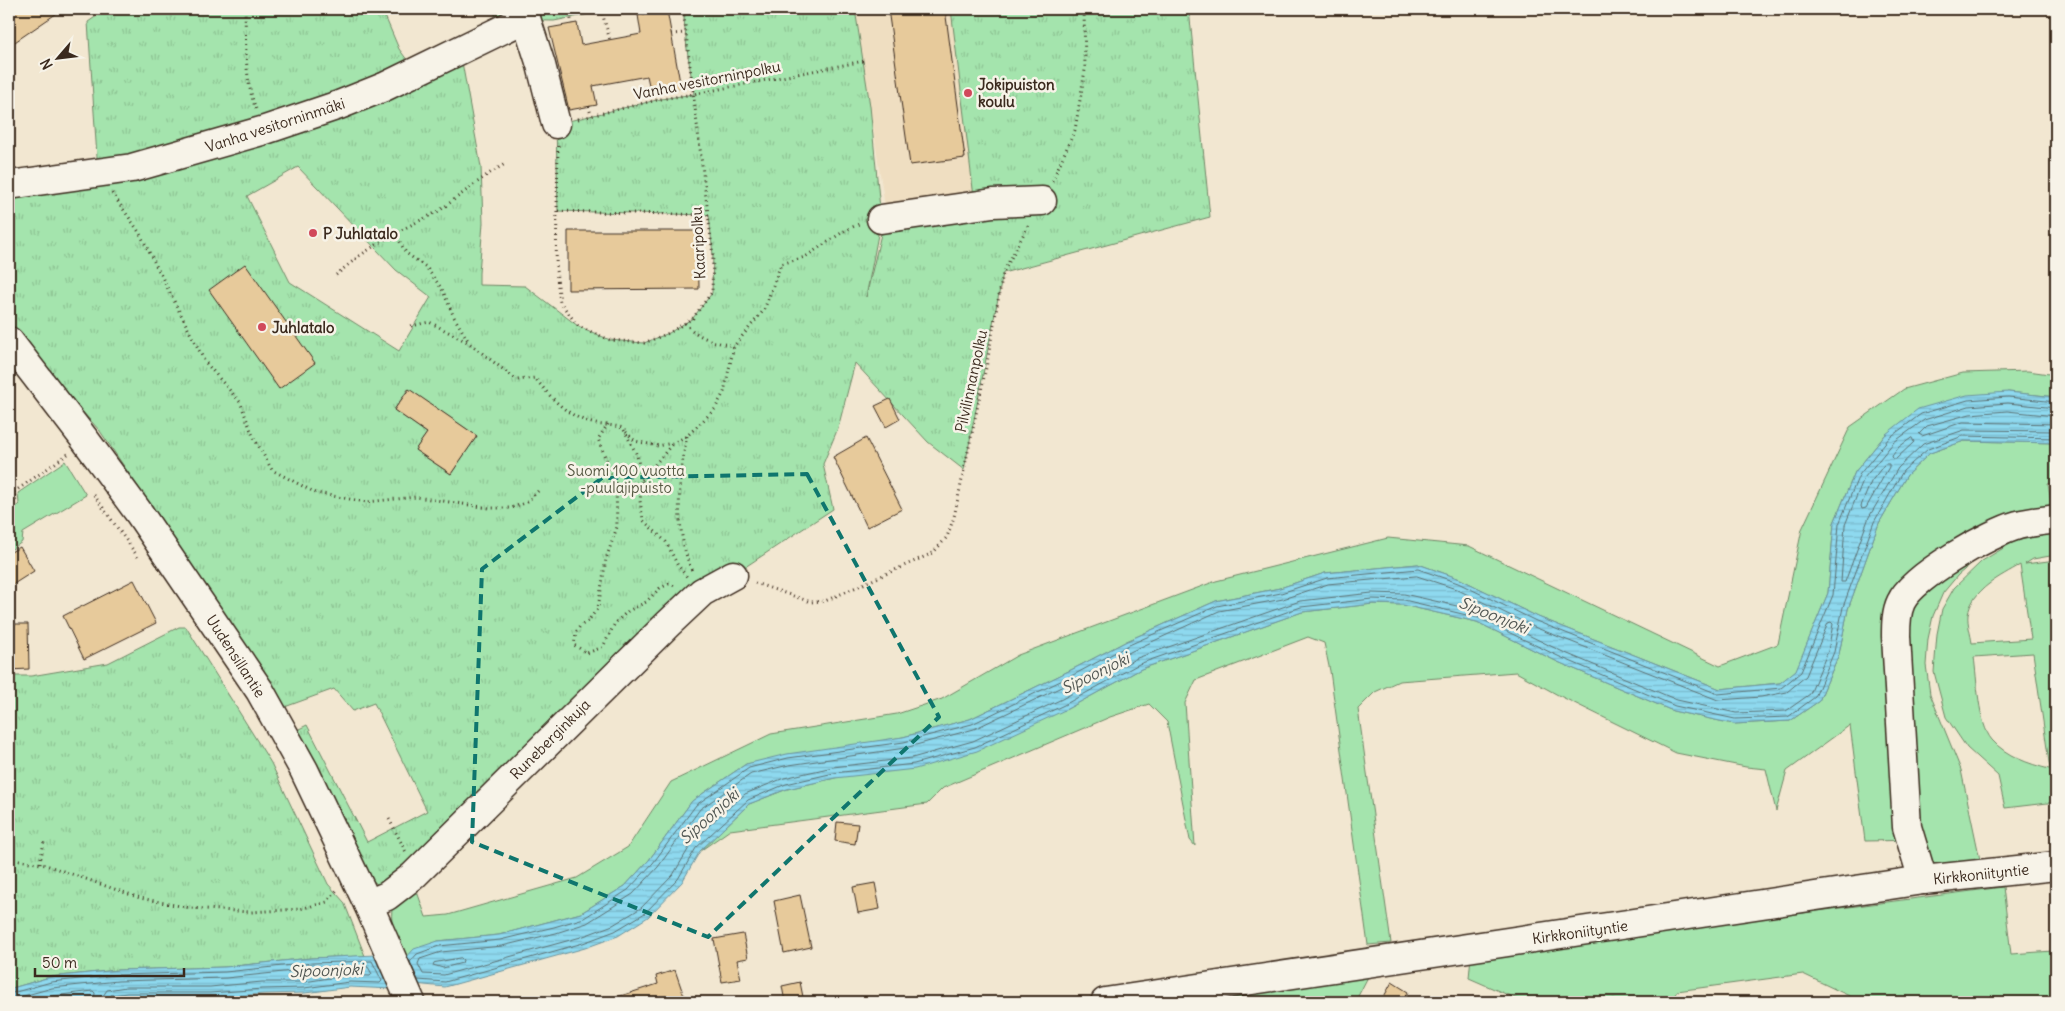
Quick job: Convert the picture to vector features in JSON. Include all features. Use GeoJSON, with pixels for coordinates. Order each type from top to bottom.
{"type":"FeatureCollection","features":[{"type":"Feature","properties":{"kind":"street","name":"Vanha vesitorninmäki"},"geometry":{"type":"LineString","coordinates":[[9,185],[132,168],[265,130],[339,105],[384,87],[525,13]]}},
{"type":"Feature","properties":{"kind":"street"},"geometry":{"type":"LineString","coordinates":[[525,13],[556,124]]}},
{"type":"Feature","properties":{"kind":"street"},"geometry":{"type":"LineString","coordinates":[[881,220],[993,203],[1042,201]]}},
{"type":"Feature","properties":{"kind":"street","name":"Uudensillantie"},"geometry":{"type":"LineString","coordinates":[[9,341],[139,513],[260,691],[304,770],[349,889],[385,939],[411,1002]]}},
{"type":"Feature","properties":{"kind":"street"},"geometry":{"type":"LineString","coordinates":[[1923,880],[1907,827],[1896,636],[1896,617],[1900,602],[1912,586],[1940,565],[1986,539],[2018,525],[2056,519]]}},
{"type":"Feature","properties":{"kind":"street","name":"Runeberginkuja"},"geometry":{"type":"LineString","coordinates":[[349,889],[394,891],[417,871],[603,686],[702,592],[733,575]]}},
{"type":"Feature","properties":{"kind":"street","name":"Kirkkoniityntie"},"geometry":{"type":"LineString","coordinates":[[1105,1002],[1923,880],[2056,866]]}},
{"type":"Feature","properties":{"kind":"path"},"geometry":{"type":"LineString","coordinates":[[245,9],[252,98],[265,130]]}},
{"type":"Feature","properties":{"kind":"path"},"geometry":{"type":"LineString","coordinates":[[569,9],[572,24]]}},
{"type":"Feature","properties":{"kind":"path"},"geometry":{"type":"LineString","coordinates":[[601,9],[610,40]]}},
{"type":"Feature","properties":{"kind":"path"},"geometry":{"type":"LineString","coordinates":[[644,9],[645,14]]}},
{"type":"Feature","properties":{"kind":"path","name":"Kaaripolku"},"geometry":{"type":"LineString","coordinates":[[556,124],[558,211],[556,270],[560,302],[578,326],[610,340],[644,343],[669,333],[694,318],[712,292],[713,255],[685,33],[684,9]]}},
{"type":"Feature","properties":{"kind":"path","name":"Pilvilinnanpolku"},"geometry":{"type":"LineString","coordinates":[[733,575],[811,602],[825,601],[933,553],[947,537],[954,517],[987,363],[1003,273],[1042,201],[1075,130],[1085,70],[1084,9]]}},
{"type":"Feature","properties":{"kind":"path"},"geometry":{"type":"LineString","coordinates":[[671,34],[685,33]]}},
{"type":"Feature","properties":{"kind":"path","name":"Vanha vesitorninpolku"},"geometry":{"type":"LineString","coordinates":[[556,124],[661,99],[864,61]]}},
{"type":"Feature","properties":{"kind":"path"},"geometry":{"type":"LineString","coordinates":[[659,92],[661,99]]}},
{"type":"Feature","properties":{"kind":"path"},"geometry":{"type":"LineString","coordinates":[[589,106],[591,116]]}},
{"type":"Feature","properties":{"kind":"path"},"geometry":{"type":"LineString","coordinates":[[336,276],[359,256],[395,233],[439,211],[505,164]]}},
{"type":"Feature","properties":{"kind":"path"},"geometry":{"type":"LineString","coordinates":[[98,172],[139,232],[205,362],[240,402],[254,436],[272,470],[316,493],[366,502],[416,497],[489,508],[512,508],[527,502],[539,490]]}},
{"type":"Feature","properties":{"kind":"path"},"geometry":{"type":"LineString","coordinates":[[558,211],[709,215]]}},
{"type":"Feature","properties":{"kind":"path"},"geometry":{"type":"LineString","coordinates":[[411,326],[429,322],[469,342],[517,380],[535,378],[552,399],[569,413],[593,424],[608,424],[623,428],[635,441],[658,446],[673,443],[687,436],[715,409],[724,392],[734,346],[764,310],[781,264],[805,258],[846,230],[858,225],[881,220]]}},
{"type":"Feature","properties":{"kind":"path"},"geometry":{"type":"LineString","coordinates":[[395,233],[406,253],[426,267],[442,288],[454,317],[469,342]]}},
{"type":"Feature","properties":{"kind":"path"},"geometry":{"type":"LineString","coordinates":[[685,323],[693,333],[718,343],[734,346]]}},
{"type":"Feature","properties":{"kind":"path"},"geometry":{"type":"LineString","coordinates":[[608,424],[598,439],[616,484],[617,527],[606,559],[598,608],[576,632],[574,645],[587,653],[603,647],[615,623],[628,611],[646,602],[660,588],[669,584],[682,589],[702,592]]}},
{"type":"Feature","properties":{"kind":"path"},"geometry":{"type":"LineString","coordinates":[[623,428],[637,455],[642,481],[640,501],[643,520],[666,542],[678,566],[702,592]]}},
{"type":"Feature","properties":{"kind":"path"},"geometry":{"type":"LineString","coordinates":[[687,436],[680,470],[679,519],[685,554],[702,592]]}},
{"type":"Feature","properties":{"kind":"path"},"geometry":{"type":"LineString","coordinates":[[642,481],[650,468],[673,443]]}},
{"type":"Feature","properties":{"kind":"path"},"geometry":{"type":"LineString","coordinates":[[60,448],[72,464]]}},
{"type":"Feature","properties":{"kind":"path"},"geometry":{"type":"LineString","coordinates":[[14,492],[66,456]]}},
{"type":"Feature","properties":{"kind":"path"},"geometry":{"type":"LineString","coordinates":[[9,487],[14,492],[16,502],[9,511]]}},
{"type":"Feature","properties":{"kind":"path"},"geometry":{"type":"LineString","coordinates":[[89,488],[140,559]]}},
{"type":"Feature","properties":{"kind":"path"},"geometry":{"type":"LineString","coordinates":[[389,819],[410,862],[417,871]]}},
{"type":"Feature","properties":{"kind":"path"},"geometry":{"type":"LineString","coordinates":[[40,863],[44,842]]}},
{"type":"Feature","properties":{"kind":"path"},"geometry":{"type":"LineString","coordinates":[[9,858],[40,863],[88,878],[140,898],[190,908],[251,912],[300,910],[326,902],[349,889]]}},
{"type":"Feature","properties":{"kind":"highlighted area"},"geometry":{"type":"Polygon","coordinates":[[[807,474],[939,717],[708,937],[472,842],[482,569],[602,478],[807,474]]]}},
{"type":"Feature","properties":{"kind":"shaded area","name":"Jokipuiston koulu"},"geometry":{"type":"Polygon","coordinates":[[[855,9],[1070,9],[1038,193],[886,213],[855,9]]]}},
{"type":"Feature","properties":{"kind":"green space","name":"Suomi 100 vuotta -puulajipuisto"},"geometry":{"type":"Polygon","coordinates":[[[107,9],[382,9],[399,49],[416,72],[460,51],[481,167],[483,223],[479,285],[525,286],[578,326],[610,340],[644,343],[669,333],[693,318],[712,293],[713,255],[709,215],[558,211],[556,124],[661,99],[694,94],[683,9],[855,9],[870,106],[881,219],[866,297],[886,213],[974,197],[951,9],[1189,9],[1210,217],[1003,273],[964,470],[928,442],[855,363],[838,428],[823,464],[833,509],[733,575],[383,888],[370,879],[297,730],[307,725],[367,842],[427,811],[374,703],[353,711],[334,689],[282,708],[223,612],[100,431],[39,364],[9,325],[9,196],[98,172],[88,22],[107,9]],[[298,167],[247,196],[290,282],[399,351],[431,297],[396,270],[298,167]],[[408,389],[394,410],[427,433],[415,450],[451,474],[477,436],[408,389]]]}},
{"type":"Feature","properties":{"kind":"green space"},"geometry":{"type":"Polygon","coordinates":[[[493,9],[615,9],[554,21],[497,20],[493,9]]]}},
{"type":"Feature","properties":{"kind":"green space"},"geometry":{"type":"Polygon","coordinates":[[[2028,371],[2056,375],[2056,397],[2008,392],[1886,434],[1855,472],[1834,523],[1828,593],[1796,671],[1780,683],[1720,689],[1538,617],[1460,579],[1418,564],[1325,573],[1280,588],[1216,601],[1127,641],[970,719],[903,737],[746,764],[692,801],[649,860],[625,886],[581,913],[499,935],[438,941],[404,960],[396,941],[392,922],[392,908],[415,886],[426,917],[448,915],[577,878],[628,847],[671,782],[771,734],[897,714],[942,699],[1018,655],[1216,581],[1388,538],[1469,546],[1720,666],[1778,644],[1802,529],[1850,427],[1904,389],[1963,373],[2028,371]]]}},
{"type":"Feature","properties":{"kind":"green space"},"geometry":{"type":"Polygon","coordinates":[[[1964,441],[2056,443],[2056,482],[2048,484],[2052,508],[1997,542],[1958,575],[1943,593],[1933,616],[1928,639],[1926,665],[1930,694],[1961,770],[1983,874],[1937,879],[1924,840],[1865,841],[1850,725],[1787,771],[1776,811],[1766,769],[1746,767],[1676,753],[1558,695],[1516,672],[1399,681],[1375,692],[1358,709],[1391,943],[1368,945],[1330,671],[1324,643],[1308,637],[1196,680],[1185,703],[1195,846],[1190,840],[1167,722],[1149,704],[1110,717],[943,788],[927,804],[730,830],[700,851],[749,804],[787,789],[835,778],[1067,709],[1141,669],[1302,612],[1373,604],[1403,605],[1477,622],[1558,662],[1673,711],[1734,724],[1790,721],[1819,701],[1839,654],[1848,609],[1879,523],[1907,475],[1930,453],[1964,441]]]}},
{"type":"Feature","properties":{"kind":"green space"},"geometry":{"type":"Polygon","coordinates":[[[65,461],[86,495],[23,533],[22,542],[9,551],[9,513],[19,504],[18,493],[65,461]]]}},
{"type":"Feature","properties":{"kind":"green space"},"geometry":{"type":"Polygon","coordinates":[[[2056,533],[2056,555],[2033,559],[2025,564],[2056,560],[2056,768],[2053,769],[2056,770],[2056,802],[2005,808],[1998,776],[1967,748],[1946,717],[1934,672],[1937,634],[1942,609],[1954,588],[1982,561],[2015,541],[2056,533]],[[2020,565],[1988,585],[1970,606],[1968,615],[1972,643],[2031,639],[2020,565]],[[2033,653],[1974,657],[1979,700],[1987,733],[1998,746],[2018,759],[2050,769],[2033,653]]]}},
{"type":"Feature","properties":{"kind":"green space"},"geometry":{"type":"Polygon","coordinates":[[[179,627],[186,627],[271,763],[328,884],[344,902],[365,956],[311,958],[225,967],[118,970],[50,977],[9,989],[9,676],[31,676],[108,663],[179,627]]]}},
{"type":"Feature","properties":{"kind":"green space"},"geometry":{"type":"Polygon","coordinates":[[[2003,887],[2011,954],[2053,951],[2056,1002],[1862,1002],[1803,974],[1677,991],[1671,1002],[1620,1002],[1612,999],[1610,1002],[1524,1002],[1469,978],[1471,956],[2003,887]]]}},
{"type":"Feature","properties":{"kind":"green space"},"geometry":{"type":"Polygon","coordinates":[[[1371,971],[1355,1002],[1151,1002],[1371,971]]]}},
{"type":"Feature","properties":{"kind":"water","name":"Sipoonjoki"},"geometry":{"type":"Polygon","coordinates":[[[2008,392],[2056,397],[2056,443],[1964,441],[1930,453],[1907,475],[1879,523],[1848,609],[1839,654],[1819,701],[1790,721],[1734,724],[1673,711],[1558,662],[1477,622],[1403,605],[1373,604],[1302,612],[1141,669],[1067,709],[977,751],[915,769],[835,778],[787,789],[749,804],[700,851],[682,882],[648,917],[618,936],[585,948],[445,987],[414,984],[404,960],[414,949],[438,941],[499,935],[581,913],[625,886],[649,860],[692,801],[746,764],[787,754],[903,737],[970,719],[1127,641],[1216,601],[1280,588],[1325,573],[1418,564],[1460,579],[1538,617],[1720,689],[1780,683],[1796,670],[1828,593],[1834,523],[1855,472],[1886,434],[1918,409],[1967,395],[2008,392]]]}},
{"type":"Feature","properties":{"kind":"water","name":"Sipoonjoki"},"geometry":{"type":"Polygon","coordinates":[[[376,955],[392,989],[350,987],[305,993],[211,998],[127,998],[92,1002],[9,1002],[9,989],[50,977],[118,970],[225,967],[311,958],[376,955]]]}},
{"type":"Feature","properties":{"kind":"building"},"geometry":{"type":"Polygon","coordinates":[[[9,9],[63,9],[9,46],[9,9]]]}},
{"type":"Feature","properties":{"kind":"building"},"geometry":{"type":"Polygon","coordinates":[[[888,9],[945,9],[965,158],[910,165],[888,9]]]}},
{"type":"Feature","properties":{"kind":"building"},"geometry":{"type":"Polygon","coordinates":[[[667,10],[681,88],[651,94],[647,76],[593,86],[597,105],[569,110],[549,28],[577,23],[581,45],[641,34],[638,15],[667,10]]]}},
{"type":"Feature","properties":{"kind":"building"},"geometry":{"type":"Polygon","coordinates":[[[568,231],[698,231],[699,289],[568,290],[568,231]]]}},
{"type":"Feature","properties":{"kind":"building","name":"Juhlatalo"},"geometry":{"type":"Polygon","coordinates":[[[245,264],[315,363],[279,389],[209,290],[245,264]]]}},
{"type":"Feature","properties":{"kind":"building"},"geometry":{"type":"Polygon","coordinates":[[[409,389],[477,436],[451,474],[415,450],[427,433],[394,410],[409,389]]]}},
{"type":"Feature","properties":{"kind":"building"},"geometry":{"type":"Polygon","coordinates":[[[890,399],[900,419],[886,427],[875,406],[890,399]]]}},
{"type":"Feature","properties":{"kind":"building"},"geometry":{"type":"Polygon","coordinates":[[[866,438],[902,509],[867,527],[833,457],[866,438]]]}},
{"type":"Feature","properties":{"kind":"building"},"geometry":{"type":"Polygon","coordinates":[[[20,547],[34,571],[9,587],[9,553],[20,547]]]}},
{"type":"Feature","properties":{"kind":"building"},"geometry":{"type":"Polygon","coordinates":[[[134,580],[156,623],[84,659],[63,616],[134,580]]]}},
{"type":"Feature","properties":{"kind":"building"},"geometry":{"type":"Polygon","coordinates":[[[9,624],[28,624],[29,669],[9,670],[9,624]]]}},
{"type":"Feature","properties":{"kind":"building"},"geometry":{"type":"Polygon","coordinates":[[[837,822],[858,824],[855,844],[835,841],[837,822]]]}},
{"type":"Feature","properties":{"kind":"building"},"geometry":{"type":"Polygon","coordinates":[[[875,883],[880,909],[858,913],[853,887],[875,883]]]}},
{"type":"Feature","properties":{"kind":"building"},"geometry":{"type":"Polygon","coordinates":[[[800,895],[811,947],[784,953],[774,901],[800,895]]]}},
{"type":"Feature","properties":{"kind":"building"},"geometry":{"type":"Polygon","coordinates":[[[743,934],[748,958],[737,960],[741,979],[722,982],[714,939],[743,934]]]}},
{"type":"Feature","properties":{"kind":"building"},"geometry":{"type":"Polygon","coordinates":[[[675,970],[686,1002],[612,1002],[611,999],[658,984],[656,976],[675,970]]]}},
{"type":"Feature","properties":{"kind":"building"},"geometry":{"type":"Polygon","coordinates":[[[800,982],[804,1002],[785,1002],[782,986],[800,982]]]}},
{"type":"Feature","properties":{"kind":"building"},"geometry":{"type":"Polygon","coordinates":[[[1392,982],[1408,992],[1402,1002],[1381,1002],[1392,982]]]}},
{"type":"Feature","properties":{"kind":"place","name":"Jokipuiston koulu"},"geometry":{"type":"Point","coordinates":[968,93]}},
{"type":"Feature","properties":{"kind":"place","name":"P Juhlatalo"},"geometry":{"type":"Point","coordinates":[313,233]}},
{"type":"Feature","properties":{"kind":"place","name":"Juhlatalo"},"geometry":{"type":"Point","coordinates":[262,327]}}]}
